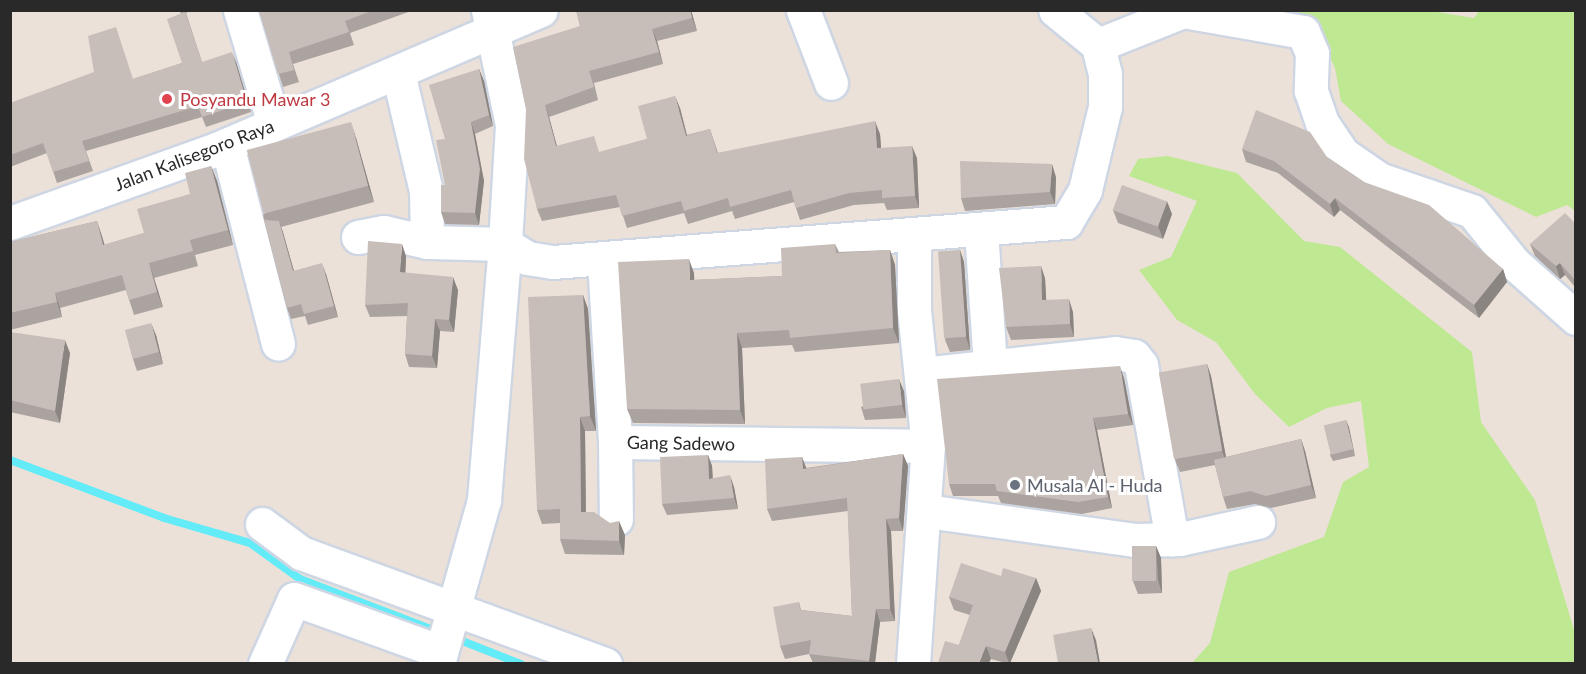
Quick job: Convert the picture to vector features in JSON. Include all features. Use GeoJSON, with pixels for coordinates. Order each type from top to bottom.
{"type":"FeatureCollection","features":[{"type":"Feature","properties":{"kind":"street"},"geometry":{"type":"LineString","coordinates":[[240,10],[274,124]]}},
{"type":"Feature","properties":{"kind":"street","name":"Jalan Kalisegoro Raya"},"geometry":{"type":"LineString","coordinates":[[10,223],[227,145],[398,73],[490,21],[541,10]]}},
{"type":"Feature","properties":{"kind":"street"},"geometry":{"type":"LineString","coordinates":[[803,10],[831,83]]}},
{"type":"Feature","properties":{"kind":"street"},"geometry":{"type":"LineString","coordinates":[[358,237],[384,232],[427,242],[505,244],[527,258],[552,262],[604,261],[914,234],[1046,226],[1073,216],[1085,190],[1105,107],[1098,45],[1055,10]]}},
{"type":"Feature","properties":{"kind":"street"},"geometry":{"type":"LineString","coordinates":[[1098,45],[1183,11],[1303,32],[1312,53],[1315,102],[1343,154],[1379,179],[1472,211],[1514,263],[1575,318]]}},
{"type":"Feature","properties":{"kind":"street"},"geometry":{"type":"LineString","coordinates":[[445,637],[484,500],[505,244],[512,125],[490,21]]}},
{"type":"Feature","properties":{"kind":"street"},"geometry":{"type":"LineString","coordinates":[[398,73],[426,191],[427,242]]}},
{"type":"Feature","properties":{"kind":"street"},"geometry":{"type":"LineString","coordinates":[[227,145],[279,344]]}},
{"type":"Feature","properties":{"kind":"street"},"geometry":{"type":"LineString","coordinates":[[981,230],[990,366]]}},
{"type":"Feature","properties":{"kind":"street"},"geometry":{"type":"LineString","coordinates":[[913,663],[926,511],[928,446],[914,234]]}},
{"type":"Feature","properties":{"kind":"street","name":"Gang Sadewo"},"geometry":{"type":"LineString","coordinates":[[604,261],[615,442],[928,446]]}},
{"type":"Feature","properties":{"kind":"street"},"geometry":{"type":"LineString","coordinates":[[922,374],[1115,353],[1134,356],[1141,365],[1172,539]]}},
{"type":"Feature","properties":{"kind":"street"},"geometry":{"type":"LineString","coordinates":[[615,442],[616,519]]}},
{"type":"Feature","properties":{"kind":"street"},"geometry":{"type":"LineString","coordinates":[[926,511],[1134,540],[1172,539],[1258,522]]}},
{"type":"Feature","properties":{"kind":"street"},"geometry":{"type":"LineString","coordinates":[[262,524],[301,554],[445,637]]}},
{"type":"Feature","properties":{"kind":"street"},"geometry":{"type":"LineString","coordinates":[[265,663],[294,599],[445,637],[605,663]]}},
{"type":"Feature","properties":{"kind":"green space"},"geometry":{"type":"Polygon","coordinates":[[[1266,10],[1424,10],[1474,18],[1479,11],[1575,11],[1575,211],[1567,205],[1536,217],[1388,144],[1341,101],[1335,68],[1318,31],[1266,10]]]}},
{"type":"Feature","properties":{"kind":"green space"},"geometry":{"type":"Polygon","coordinates":[[[1168,156],[1237,173],[1304,241],[1340,247],[1472,352],[1481,422],[1535,500],[1575,633],[1575,663],[1192,663],[1210,643],[1229,572],[1324,537],[1343,482],[1369,467],[1361,401],[1327,408],[1289,427],[1255,394],[1216,342],[1177,320],[1139,270],[1171,257],[1197,201],[1129,176],[1138,159],[1168,156]]]}},
{"type":"Feature","properties":{"kind":"building"},"geometry":{"type":"Polygon","coordinates":[[[259,10],[374,10],[345,21],[349,32],[289,52],[294,70],[278,74],[259,10]]]}},
{"type":"Feature","properties":{"kind":"building"},"geometry":{"type":"Polygon","coordinates":[[[576,10],[690,10],[692,18],[652,29],[659,52],[589,71],[594,87],[545,105],[556,146],[594,136],[599,152],[647,139],[638,106],[675,96],[686,136],[710,129],[717,153],[875,121],[877,148],[912,146],[915,196],[882,198],[882,190],[849,193],[796,208],[791,190],[730,207],[728,198],[684,211],[681,201],[622,216],[616,195],[537,209],[524,159],[526,109],[513,47],[580,26],[576,10]]]}},
{"type":"Feature","properties":{"kind":"building"},"geometry":{"type":"Polygon","coordinates":[[[185,12],[202,62],[232,52],[247,102],[202,117],[198,106],[82,141],[89,161],[53,172],[43,143],[10,155],[10,103],[94,72],[88,36],[116,27],[133,79],[182,63],[167,19],[185,12]]]}},
{"type":"Feature","properties":{"kind":"building"},"geometry":{"type":"Polygon","coordinates":[[[479,69],[489,115],[471,122],[480,169],[475,213],[441,212],[441,185],[445,185],[436,140],[445,139],[429,85],[479,69]]]}},
{"type":"Feature","properties":{"kind":"building"},"geometry":{"type":"Polygon","coordinates":[[[1256,110],[1310,132],[1327,157],[1364,182],[1429,205],[1503,269],[1474,305],[1335,198],[1330,204],[1274,161],[1242,149],[1256,110]]]}},
{"type":"Feature","properties":{"kind":"building"},"geometry":{"type":"Polygon","coordinates":[[[351,122],[368,186],[264,214],[247,150],[351,122]]]}},
{"type":"Feature","properties":{"kind":"building"},"geometry":{"type":"Polygon","coordinates":[[[960,161],[1052,164],[1050,192],[961,198],[960,161]]]}},
{"type":"Feature","properties":{"kind":"building"},"geometry":{"type":"Polygon","coordinates":[[[211,166],[228,230],[190,240],[193,251],[149,263],[157,292],[129,300],[122,275],[55,293],[57,302],[10,313],[10,242],[97,221],[103,245],[144,233],[137,209],[190,194],[185,173],[211,166]]]}},
{"type":"Feature","properties":{"kind":"building"},"geometry":{"type":"Polygon","coordinates":[[[1122,185],[1167,201],[1158,227],[1113,210],[1122,185]]]}},
{"type":"Feature","properties":{"kind":"building"},"geometry":{"type":"Polygon","coordinates":[[[1565,213],[1575,223],[1575,280],[1560,263],[1556,266],[1530,244],[1565,213]]]}},
{"type":"Feature","properties":{"kind":"building"},"geometry":{"type":"Polygon","coordinates":[[[264,220],[279,221],[293,271],[322,263],[334,306],[304,314],[301,304],[287,308],[264,220]]]}},
{"type":"Feature","properties":{"kind":"building"},"geometry":{"type":"Polygon","coordinates":[[[368,241],[402,244],[400,272],[453,277],[449,320],[435,319],[432,356],[405,354],[408,303],[365,305],[368,241]]]}},
{"type":"Feature","properties":{"kind":"building"},"geometry":{"type":"Polygon","coordinates":[[[835,244],[836,253],[890,250],[893,328],[790,338],[789,330],[737,333],[740,410],[627,409],[618,262],[689,259],[690,280],[782,276],[781,248],[835,244]]]}},
{"type":"Feature","properties":{"kind":"building"},"geometry":{"type":"Polygon","coordinates":[[[960,250],[966,337],[944,338],[938,252],[960,250]]]}},
{"type":"Feature","properties":{"kind":"building"},"geometry":{"type":"Polygon","coordinates":[[[1041,266],[1042,300],[1069,299],[1070,324],[1006,327],[999,268],[1041,266]]]}},
{"type":"Feature","properties":{"kind":"building"},"geometry":{"type":"Polygon","coordinates":[[[583,295],[590,416],[580,417],[581,512],[594,512],[610,523],[619,521],[619,541],[560,539],[560,509],[537,510],[528,297],[583,295]]]}},
{"type":"Feature","properties":{"kind":"building"},"geometry":{"type":"Polygon","coordinates":[[[151,323],[159,352],[133,359],[125,330],[151,323]]]}},
{"type":"Feature","properties":{"kind":"building"},"geometry":{"type":"Polygon","coordinates":[[[10,332],[65,340],[55,411],[10,400],[10,332]]]}},
{"type":"Feature","properties":{"kind":"building"},"geometry":{"type":"Polygon","coordinates":[[[1207,364],[1222,451],[1174,459],[1159,373],[1207,364]]]}},
{"type":"Feature","properties":{"kind":"building"},"geometry":{"type":"Polygon","coordinates":[[[1120,366],[1128,414],[1093,418],[1108,497],[1078,502],[997,491],[995,484],[949,484],[937,379],[1120,366]]]}},
{"type":"Feature","properties":{"kind":"building"},"geometry":{"type":"Polygon","coordinates":[[[899,379],[902,405],[863,410],[860,384],[899,379]]]}},
{"type":"Feature","properties":{"kind":"building"},"geometry":{"type":"Polygon","coordinates":[[[1346,420],[1353,449],[1331,455],[1324,426],[1346,420]]]}},
{"type":"Feature","properties":{"kind":"building"},"geometry":{"type":"Polygon","coordinates":[[[1301,439],[1311,485],[1266,496],[1250,491],[1223,497],[1214,460],[1301,439]]]}},
{"type":"Feature","properties":{"kind":"building"},"geometry":{"type":"Polygon","coordinates":[[[903,454],[899,518],[886,519],[890,609],[876,609],[869,661],[809,654],[811,640],[780,646],[773,607],[799,602],[800,610],[852,616],[847,498],[767,509],[765,459],[802,457],[803,469],[903,454]]]}},
{"type":"Feature","properties":{"kind":"building"},"geometry":{"type":"Polygon","coordinates":[[[708,455],[709,479],[730,475],[734,498],[662,504],[660,457],[708,455]]]}},
{"type":"Feature","properties":{"kind":"building"},"geometry":{"type":"Polygon","coordinates":[[[1132,546],[1156,546],[1156,581],[1132,581],[1132,546]]]}},
{"type":"Feature","properties":{"kind":"building"},"geometry":{"type":"Polygon","coordinates":[[[961,563],[1001,576],[1003,568],[1036,578],[1005,652],[986,646],[979,663],[938,663],[945,641],[959,645],[973,605],[949,597],[961,563]]]}},
{"type":"Feature","properties":{"kind":"building"},"geometry":{"type":"Polygon","coordinates":[[[1091,628],[1098,663],[1058,663],[1053,635],[1091,628]]]}},
{"type":"Feature","properties":{"kind":"waterway"},"geometry":{"type":"LineString","coordinates":[[10,460],[164,518],[250,543],[300,579],[439,632]]}},
{"type":"Feature","properties":{"kind":"waterway"},"geometry":{"type":"LineString","coordinates":[[452,637],[521,664]]}},
{"type":"Feature","properties":{"kind":"place","name":"Posyandu Mawar 3"},"geometry":{"type":"Point","coordinates":[167,99]}},
{"type":"Feature","properties":{"kind":"place","name":"Musala Al - Huda"},"geometry":{"type":"Point","coordinates":[1015,485]}}]}
